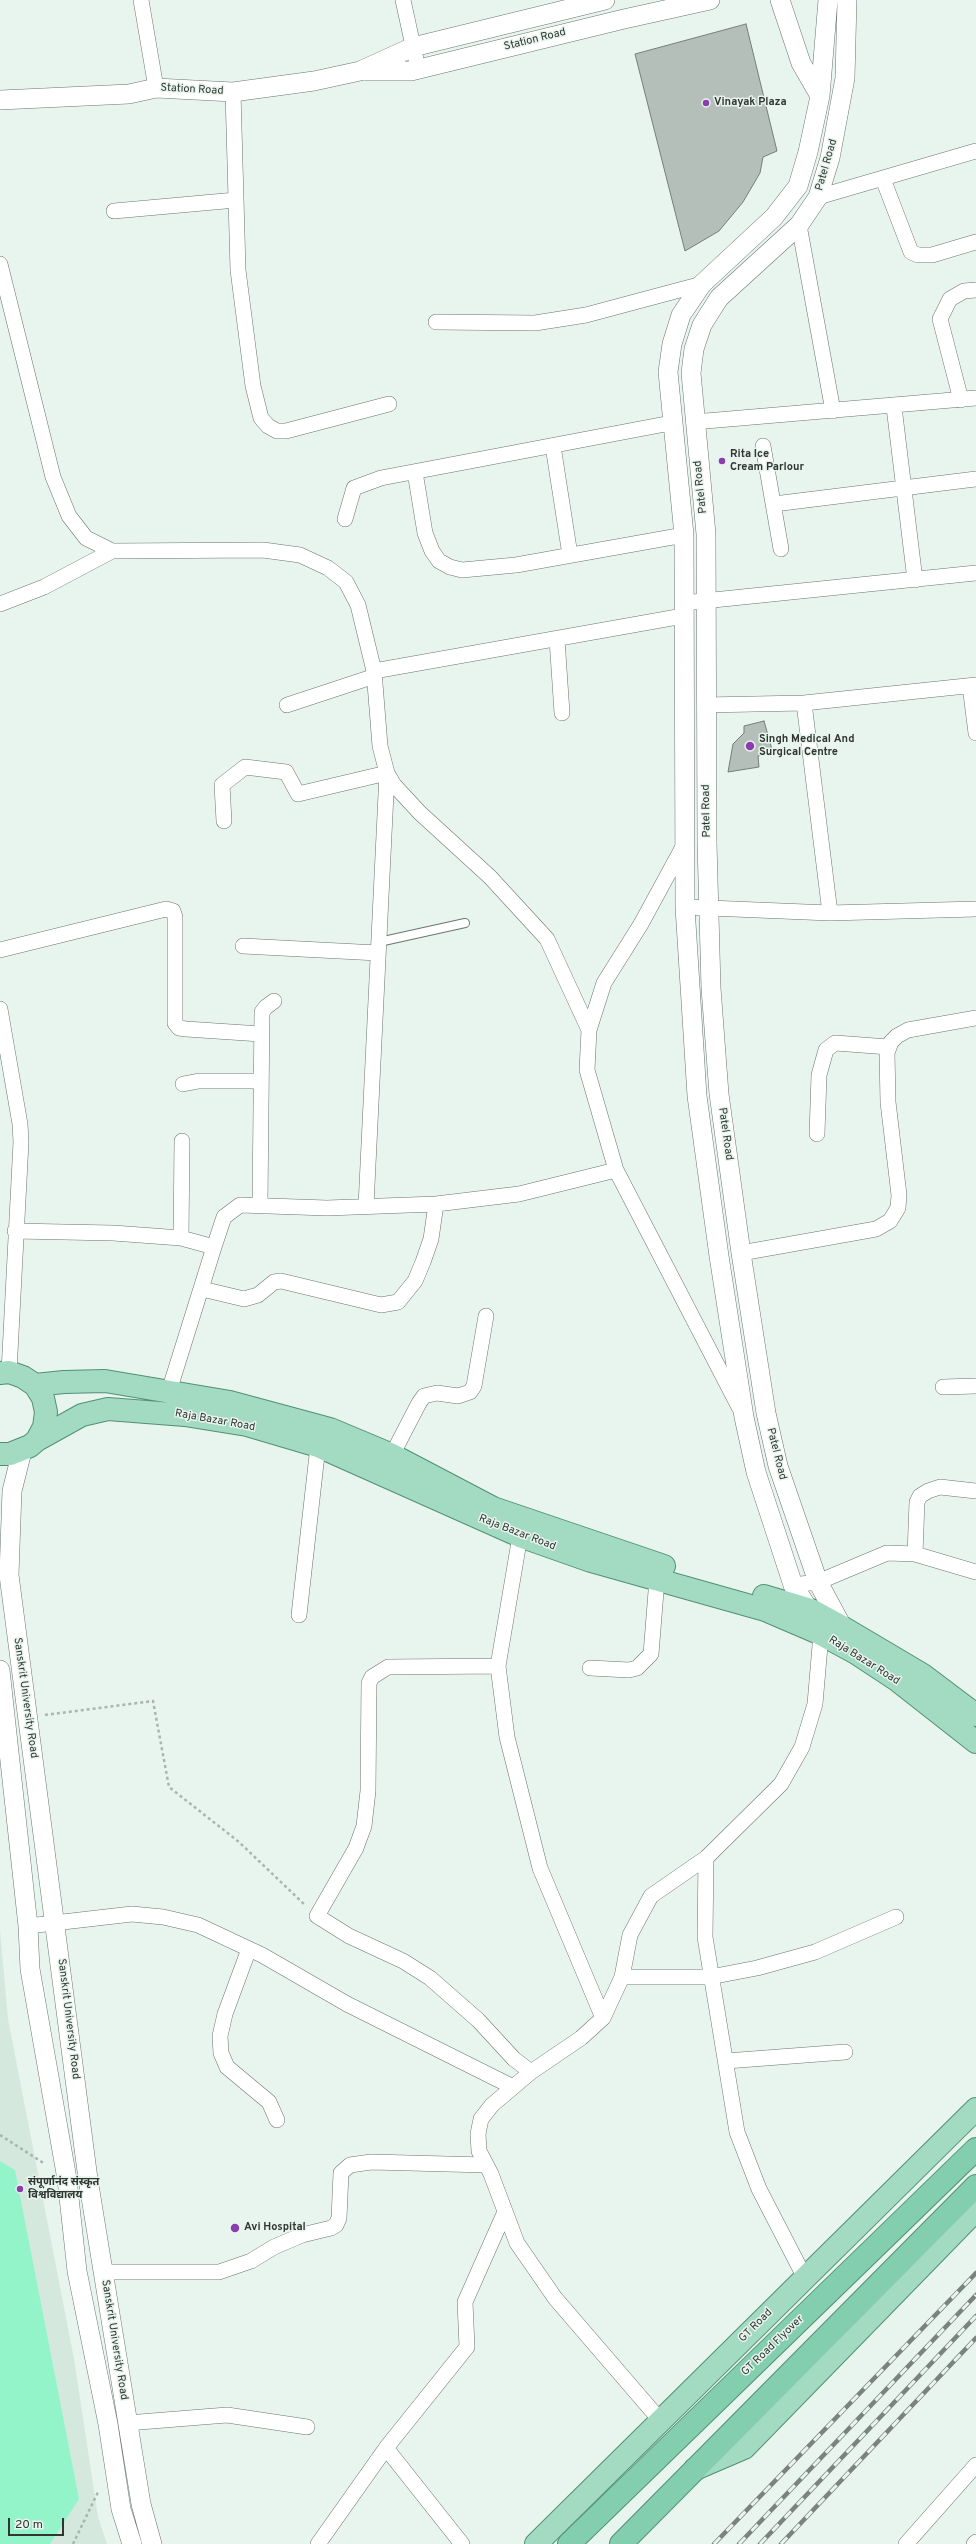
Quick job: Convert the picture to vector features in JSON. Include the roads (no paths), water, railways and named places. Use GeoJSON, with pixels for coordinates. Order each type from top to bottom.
{"type":"FeatureCollection","features":[{"type":"Feature","properties":{"kind":"highway","name":"GT Road Flyover"},"geometry":{"type":"LineString","coordinates":[[569,2544],[976,2148]]}},
{"type":"Feature","properties":{"kind":"highway"},"geometry":{"type":"LineString","coordinates":[[621,2544],[695,2469],[724,2437],[976,2186]]}},
{"type":"Feature","properties":{"kind":"main road"},"geometry":{"type":"LineString","coordinates":[[0,1454],[29,1446],[44,1427],[46,1412],[43,1398],[35,1385],[23,1377],[5,1373]]}},
{"type":"Feature","properties":{"kind":"main road","name":"Raja Bazar Road"},"geometry":{"type":"LineString","coordinates":[[35,1385],[64,1382],[105,1381],[230,1402],[330,1428],[392,1455],[493,1508],[527,1522],[664,1566],[811,1610],[842,1626],[923,1675],[976,1715]]}},
{"type":"Feature","properties":{"kind":"main road","name":"Raja Bazar Road"},"geometry":{"type":"LineString","coordinates":[[29,1446],[82,1415],[108,1408],[185,1415],[247,1425],[318,1446],[520,1536],[591,1561],[765,1610],[821,1634],[856,1652],[897,1680],[976,1742]]}},
{"type":"Feature","properties":{"kind":"main road","name":"GT Road"},"geometry":{"type":"LineString","coordinates":[[536,2544],[976,2109]]}},
{"type":"Feature","properties":{"kind":"main road"},"geometry":{"type":"LineString","coordinates":[[695,2469],[744,2448],[976,2210]]}},
{"type":"Feature","properties":{"kind":"street"},"geometry":{"type":"LineString","coordinates":[[141,0],[156,88]]}},
{"type":"Feature","properties":{"kind":"street"},"geometry":{"type":"LineString","coordinates":[[403,0],[418,69]]}},
{"type":"Feature","properties":{"kind":"street","name":"Station Road"},"geometry":{"type":"LineString","coordinates":[[0,100],[129,94],[156,88],[233,92],[314,81],[360,71],[413,47],[606,0]]}},
{"type":"Feature","properties":{"kind":"street","name":"Station Road"},"geometry":{"type":"LineString","coordinates":[[360,71],[411,71],[616,20],[710,0]]}},
{"type":"Feature","properties":{"kind":"street"},"geometry":{"type":"LineString","coordinates":[[780,0],[801,63],[820,96]]}},
{"type":"Feature","properties":{"kind":"street","name":"Patel Road"},"geometry":{"type":"LineString","coordinates":[[821,1634],[811,1610],[792,1585],[756,1472],[744,1417],[719,1256],[697,1096],[685,907],[684,535],[668,372],[672,344],[681,315],[702,284],[774,217],[798,186],[808,152],[820,96],[828,0]]}},
{"type":"Feature","properties":{"kind":"street","name":"Patel Road"},"geometry":{"type":"LineString","coordinates":[[847,0],[846,78],[833,143],[818,197],[799,225],[719,298],[702,325],[694,349],[691,373],[694,422],[706,534],[708,600],[706,617],[706,706],[711,988],[719,1094],[741,1253],[766,1413],[778,1466],[818,1582],[856,1652]]}},
{"type":"Feature","properties":{"kind":"street"},"geometry":{"type":"LineString","coordinates":[[233,92],[238,270],[253,386],[261,418],[268,426],[277,431],[286,431],[390,404]]}},
{"type":"Feature","properties":{"kind":"street"},"geometry":{"type":"LineString","coordinates":[[818,197],[976,151]]}},
{"type":"Feature","properties":{"kind":"street"},"geometry":{"type":"LineString","coordinates":[[883,179],[911,252],[918,255],[932,255],[976,242]]}},
{"type":"Feature","properties":{"kind":"street"},"geometry":{"type":"LineString","coordinates":[[114,211],[236,200]]}},
{"type":"Feature","properties":{"kind":"street"},"geometry":{"type":"LineString","coordinates":[[799,225],[833,411]]}},
{"type":"Feature","properties":{"kind":"street"},"geometry":{"type":"LineString","coordinates":[[0,264],[53,477],[69,516],[86,538],[112,551],[263,550],[300,555],[328,568],[346,582],[358,605],[374,674],[380,746],[387,773],[394,785],[420,813],[490,877],[547,939],[589,1030]]}},
{"type":"Feature","properties":{"kind":"street"},"geometry":{"type":"LineString","coordinates":[[436,322],[535,323],[586,315],[702,284]]}},
{"type":"Feature","properties":{"kind":"street"},"geometry":{"type":"LineString","coordinates":[[961,400],[940,319],[950,299],[964,291],[976,290]]}},
{"type":"Feature","properties":{"kind":"street"},"geometry":{"type":"LineString","coordinates":[[694,422],[894,407],[976,398]]}},
{"type":"Feature","properties":{"kind":"street"},"geometry":{"type":"LineString","coordinates":[[894,407],[902,488],[915,580]]}},
{"type":"Feature","properties":{"kind":"street"},"geometry":{"type":"LineString","coordinates":[[345,519],[354,488],[381,478],[672,424]]}},
{"type":"Feature","properties":{"kind":"street"},"geometry":{"type":"LineString","coordinates":[[553,446],[570,555]]}},
{"type":"Feature","properties":{"kind":"street"},"geometry":{"type":"LineString","coordinates":[[763,446],[781,549]]}},
{"type":"Feature","properties":{"kind":"street"},"geometry":{"type":"LineString","coordinates":[[415,472],[425,533],[432,550],[439,561],[450,567],[462,570],[516,565],[684,535]]}},
{"type":"Feature","properties":{"kind":"street"},"geometry":{"type":"LineString","coordinates":[[774,504],[976,479]]}},
{"type":"Feature","properties":{"kind":"street"},"geometry":{"type":"LineString","coordinates":[[0,604],[44,587],[112,551]]}},
{"type":"Feature","properties":{"kind":"street"},"geometry":{"type":"LineString","coordinates":[[287,705],[374,674],[557,639],[684,609],[708,600],[976,573]]}},
{"type":"Feature","properties":{"kind":"street"},"geometry":{"type":"LineString","coordinates":[[557,639],[562,713]]}},
{"type":"Feature","properties":{"kind":"street"},"geometry":{"type":"LineString","coordinates":[[706,706],[804,703],[973,685],[976,733]]}},
{"type":"Feature","properties":{"kind":"street"},"geometry":{"type":"LineString","coordinates":[[804,703],[830,913]]}},
{"type":"Feature","properties":{"kind":"street"},"geometry":{"type":"LineString","coordinates":[[224,820],[222,785],[245,767],[286,772],[298,794],[387,773]]}},
{"type":"Feature","properties":{"kind":"street"},"geometry":{"type":"LineString","coordinates":[[366,1206],[387,773]]}},
{"type":"Feature","properties":{"kind":"street"},"geometry":{"type":"LineString","coordinates":[[685,843],[641,924],[604,984],[589,1030],[587,1070],[616,1170],[744,1417]]}},
{"type":"Feature","properties":{"kind":"street"},"geometry":{"type":"LineString","coordinates":[[685,907],[830,913],[976,909]]}},
{"type":"Feature","properties":{"kind":"street"},"geometry":{"type":"LineString","coordinates":[[0,950],[166,909],[173,911],[176,917],[175,1023],[179,1028],[186,1029],[262,1034]]}},
{"type":"Feature","properties":{"kind":"street"},"geometry":{"type":"LineString","coordinates":[[243,946],[378,948]]}},
{"type":"Feature","properties":{"kind":"street"},"geometry":{"type":"LineString","coordinates":[[260,1204],[260,1081],[262,1012],[274,1001]]}},
{"type":"Feature","properties":{"kind":"street"},"geometry":{"type":"LineString","coordinates":[[0,1009],[20,1124],[15,1231],[5,1373]]}},
{"type":"Feature","properties":{"kind":"street"},"geometry":{"type":"LineString","coordinates":[[741,1253],[876,1229],[890,1221],[898,1208],[899,1195],[888,1102],[887,1053],[889,1047],[897,1036],[908,1030],[976,1018]]}},
{"type":"Feature","properties":{"kind":"street"},"geometry":{"type":"LineString","coordinates":[[817,1134],[819,1075],[826,1050],[835,1043],[889,1047]]}},
{"type":"Feature","properties":{"kind":"street"},"geometry":{"type":"LineString","coordinates":[[183,1084],[199,1081],[260,1081]]}},
{"type":"Feature","properties":{"kind":"street"},"geometry":{"type":"LineString","coordinates":[[181,1238],[182,1141]]}},
{"type":"Feature","properties":{"kind":"street"},"geometry":{"type":"LineString","coordinates":[[169,1391],[224,1217],[230,1210],[240,1205],[260,1204],[327,1208],[436,1204],[519,1194],[616,1170]]}},
{"type":"Feature","properties":{"kind":"street"},"geometry":{"type":"LineString","coordinates":[[202,1289],[244,1299],[258,1295],[274,1282],[281,1281],[381,1305],[398,1302],[415,1281],[423,1262],[431,1239],[436,1204]]}},
{"type":"Feature","properties":{"kind":"street"},"geometry":{"type":"LineString","coordinates":[[15,1231],[113,1232],[181,1238],[214,1247]]}},
{"type":"Feature","properties":{"kind":"street"},"geometry":{"type":"LineString","coordinates":[[392,1455],[424,1396],[437,1393],[458,1396],[470,1392],[474,1386],[486,1316]]}},
{"type":"Feature","properties":{"kind":"street"},"geometry":{"type":"LineString","coordinates":[[943,1387],[976,1386]]}},
{"type":"Feature","properties":{"kind":"street","name":"Sanskrit University Road"},"geometry":{"type":"LineString","coordinates":[[29,1446],[8,1494],[9,1575],[29,1717],[54,1924],[62,1974],[88,2179],[141,2504],[152,2544]]}},
{"type":"Feature","properties":{"kind":"street"},"geometry":{"type":"LineString","coordinates":[[299,1615],[318,1446]]}},
{"type":"Feature","properties":{"kind":"street"},"geometry":{"type":"LineString","coordinates":[[915,1554],[917,1502],[920,1496],[928,1491],[940,1487],[976,1491]]}},
{"type":"Feature","properties":{"kind":"street"},"geometry":{"type":"LineString","coordinates":[[520,1536],[498,1666],[507,1737],[540,1868],[603,2018]]}},
{"type":"Feature","properties":{"kind":"street"},"geometry":{"type":"LineString","coordinates":[[792,1585],[818,1582],[887,1553],[915,1554],[976,1572]]}},
{"type":"Feature","properties":{"kind":"street"},"geometry":{"type":"LineString","coordinates":[[590,1668],[628,1670],[637,1668],[651,1654],[657,1579]]}},
{"type":"Feature","properties":{"kind":"street"},"geometry":{"type":"LineString","coordinates":[[660,2420],[555,2298],[517,2243],[479,2151],[478,2134],[481,2119],[492,2105],[531,2072],[582,2038],[603,2018],[622,1977],[630,1935],[651,1896],[706,1858],[781,1784],[802,1748],[815,1704],[821,1634]]}},
{"type":"Feature","properties":{"kind":"street"},"geometry":{"type":"LineString","coordinates":[[498,1666],[388,1667],[372,1677],[369,1683],[368,1791],[364,1826],[356,1848],[317,1916],[350,1936],[403,1961],[430,1978],[478,2020],[514,2059],[531,2072]]}},
{"type":"Feature","properties":{"kind":"street","name":"Sanskrit University Road"},"geometry":{"type":"LineString","coordinates":[[0,1670],[28,1926],[30,1969],[67,2178],[77,2271],[108,2424],[121,2509],[132,2544]]}},
{"type":"Feature","properties":{"kind":"street"},"geometry":{"type":"LineString","coordinates":[[706,1858],[705,1937],[710,1977],[726,2061],[737,2132],[759,2189],[805,2278]]}},
{"type":"Feature","properties":{"kind":"street"},"geometry":{"type":"LineString","coordinates":[[28,1926],[54,1924],[97,1916],[132,1914],[163,1917],[198,1925],[249,1949],[347,2004],[513,2087]]}},
{"type":"Feature","properties":{"kind":"street"},"geometry":{"type":"LineString","coordinates":[[622,1977],[710,1977],[815,1952],[896,1917]]}},
{"type":"Feature","properties":{"kind":"street"},"geometry":{"type":"LineString","coordinates":[[249,1949],[225,2014],[220,2036],[221,2053],[227,2067],[270,2102],[277,2120]]}},
{"type":"Feature","properties":{"kind":"street"},"geometry":{"type":"LineString","coordinates":[[726,2061],[845,2052]]}},
{"type":"Feature","properties":{"kind":"street"},"geometry":{"type":"LineString","coordinates":[[103,2272],[218,2272],[251,2261],[274,2247],[302,2235],[331,2228],[336,2225],[339,2218],[341,2173],[350,2164],[371,2162],[486,2165]]}},
{"type":"Feature","properties":{"kind":"street"},"geometry":{"type":"LineString","coordinates":[[318,2544],[386,2448],[467,2347],[465,2302],[504,2214]]}},
{"type":"Feature","properties":{"kind":"street"},"geometry":{"type":"LineString","coordinates":[[127,2423],[227,2415],[307,2427]]}},
{"type":"Feature","properties":{"kind":"street"},"geometry":{"type":"LineString","coordinates":[[386,2448],[462,2544]]}},
{"type":"Feature","properties":{"kind":"street"},"geometry":{"type":"LineString","coordinates":[[906,2544],[976,2465]]}},
{"type":"Feature","properties":{"kind":"lane"},"geometry":{"type":"LineString","coordinates":[[378,948],[466,923]]}},
{"type":"Feature","properties":{"kind":"railway"},"geometry":{"type":"LineString","coordinates":[[714,2544],[976,2273]]}},
{"type":"Feature","properties":{"kind":"railway"},"geometry":{"type":"LineString","coordinates":[[739,2544],[976,2295]]}},
{"type":"Feature","properties":{"kind":"railway"},"geometry":{"type":"LineString","coordinates":[[760,2544],[976,2316]]}},
{"type":"Feature","properties":{"kind":"railway"},"geometry":{"type":"LineString","coordinates":[[781,2544],[976,2338]]}},
{"type":"Feature","properties":{"kind":"place","name":"Vinayak Plaza"},"geometry":{"type":"Point","coordinates":[706,103]}},
{"type":"Feature","properties":{"kind":"place","name":"Rita Ice Cream Parlour"},"geometry":{"type":"Point","coordinates":[722,461]}},
{"type":"Feature","properties":{"kind":"place","name":"Singh Medical And Surgical Centre"},"geometry":{"type":"Point","coordinates":[750,746]}},
{"type":"Feature","properties":{"kind":"place","name":"संपूर्णानंद संस्कृत विश्वविद्यालय"},"geometry":{"type":"Point","coordinates":[20,2189]}},
{"type":"Feature","properties":{"kind":"place","name":"Avi Hospital"},"geometry":{"type":"Point","coordinates":[235,2228]}}]}
